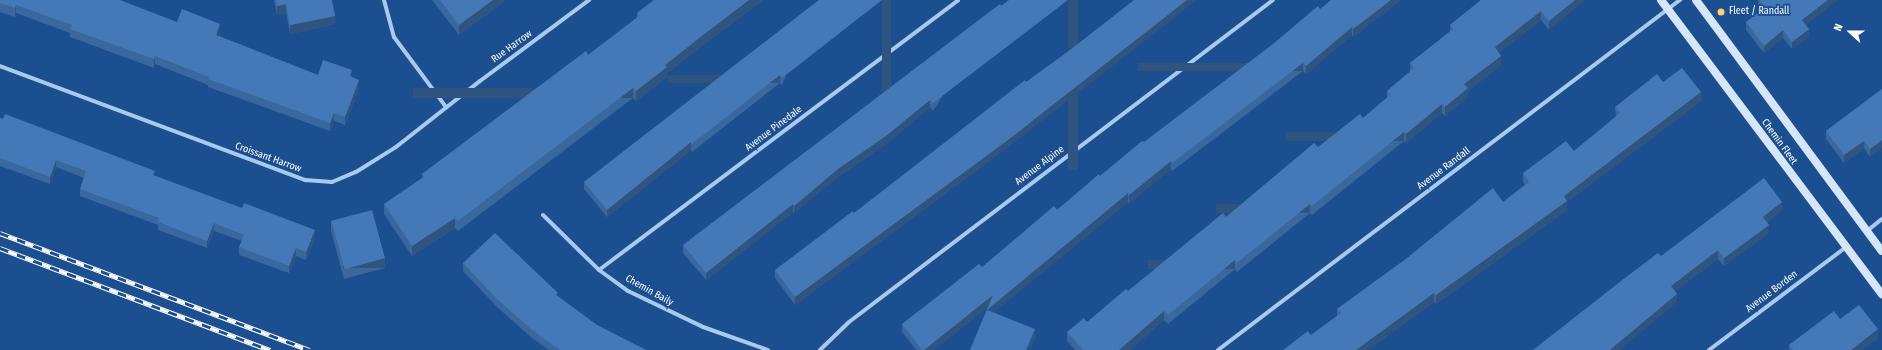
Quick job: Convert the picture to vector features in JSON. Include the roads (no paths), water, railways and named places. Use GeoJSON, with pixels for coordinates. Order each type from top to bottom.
{"type":"FeatureCollection","features":[{"type":"Feature","properties":{"kind":"main road","name":"Chemin Fleet"},"geometry":{"type":"LineString","coordinates":[[1662,0],[1845,248],[1882,294]]}},
{"type":"Feature","properties":{"kind":"main road","name":"Chemin Fleet"},"geometry":{"type":"LineString","coordinates":[[1696,0],[1882,251]]}},
{"type":"Feature","properties":{"kind":"street"},"geometry":{"type":"LineString","coordinates":[[384,0],[394,37],[446,107]]}},
{"type":"Feature","properties":{"kind":"street","name":"Rue Harrow"},"geometry":{"type":"LineString","coordinates":[[446,107],[589,0]]}},
{"type":"Feature","properties":{"kind":"street","name":"Avenue Pinedale"},"geometry":{"type":"LineString","coordinates":[[599,270],[958,0]]}},
{"type":"Feature","properties":{"kind":"street","name":"Avenue Alpine"},"geometry":{"type":"LineString","coordinates":[[820,350],[849,322],[1273,0]]}},
{"type":"Feature","properties":{"kind":"street","name":"Avenue Randall"},"geometry":{"type":"LineString","coordinates":[[1218,350],[1680,0]]}},
{"type":"Feature","properties":{"kind":"street","name":"Croissant Harrow"},"geometry":{"type":"LineString","coordinates":[[0,66],[305,180],[332,182],[356,172],[396,147],[446,107]]}},
{"type":"Feature","properties":{"kind":"street","name":"Chemin Baily"},"geometry":{"type":"LineString","coordinates":[[543,215],[599,270],[656,306],[702,326],[768,350]]}},
{"type":"Feature","properties":{"kind":"street"},"geometry":{"type":"LineString","coordinates":[[1867,231],[1882,219]]}},
{"type":"Feature","properties":{"kind":"street","name":"Avenue Borden"},"geometry":{"type":"LineString","coordinates":[[1709,350],[1845,248]]}},
{"type":"Feature","properties":{"kind":"railway"},"geometry":{"type":"LineString","coordinates":[[0,233],[310,350]]}},
{"type":"Feature","properties":{"kind":"railway"},"geometry":{"type":"LineString","coordinates":[[0,248],[270,350]]}},
{"type":"Feature","properties":{"kind":"place","name":"Fleet / Randall"},"geometry":{"type":"Point","coordinates":[1721,12]}}]}
